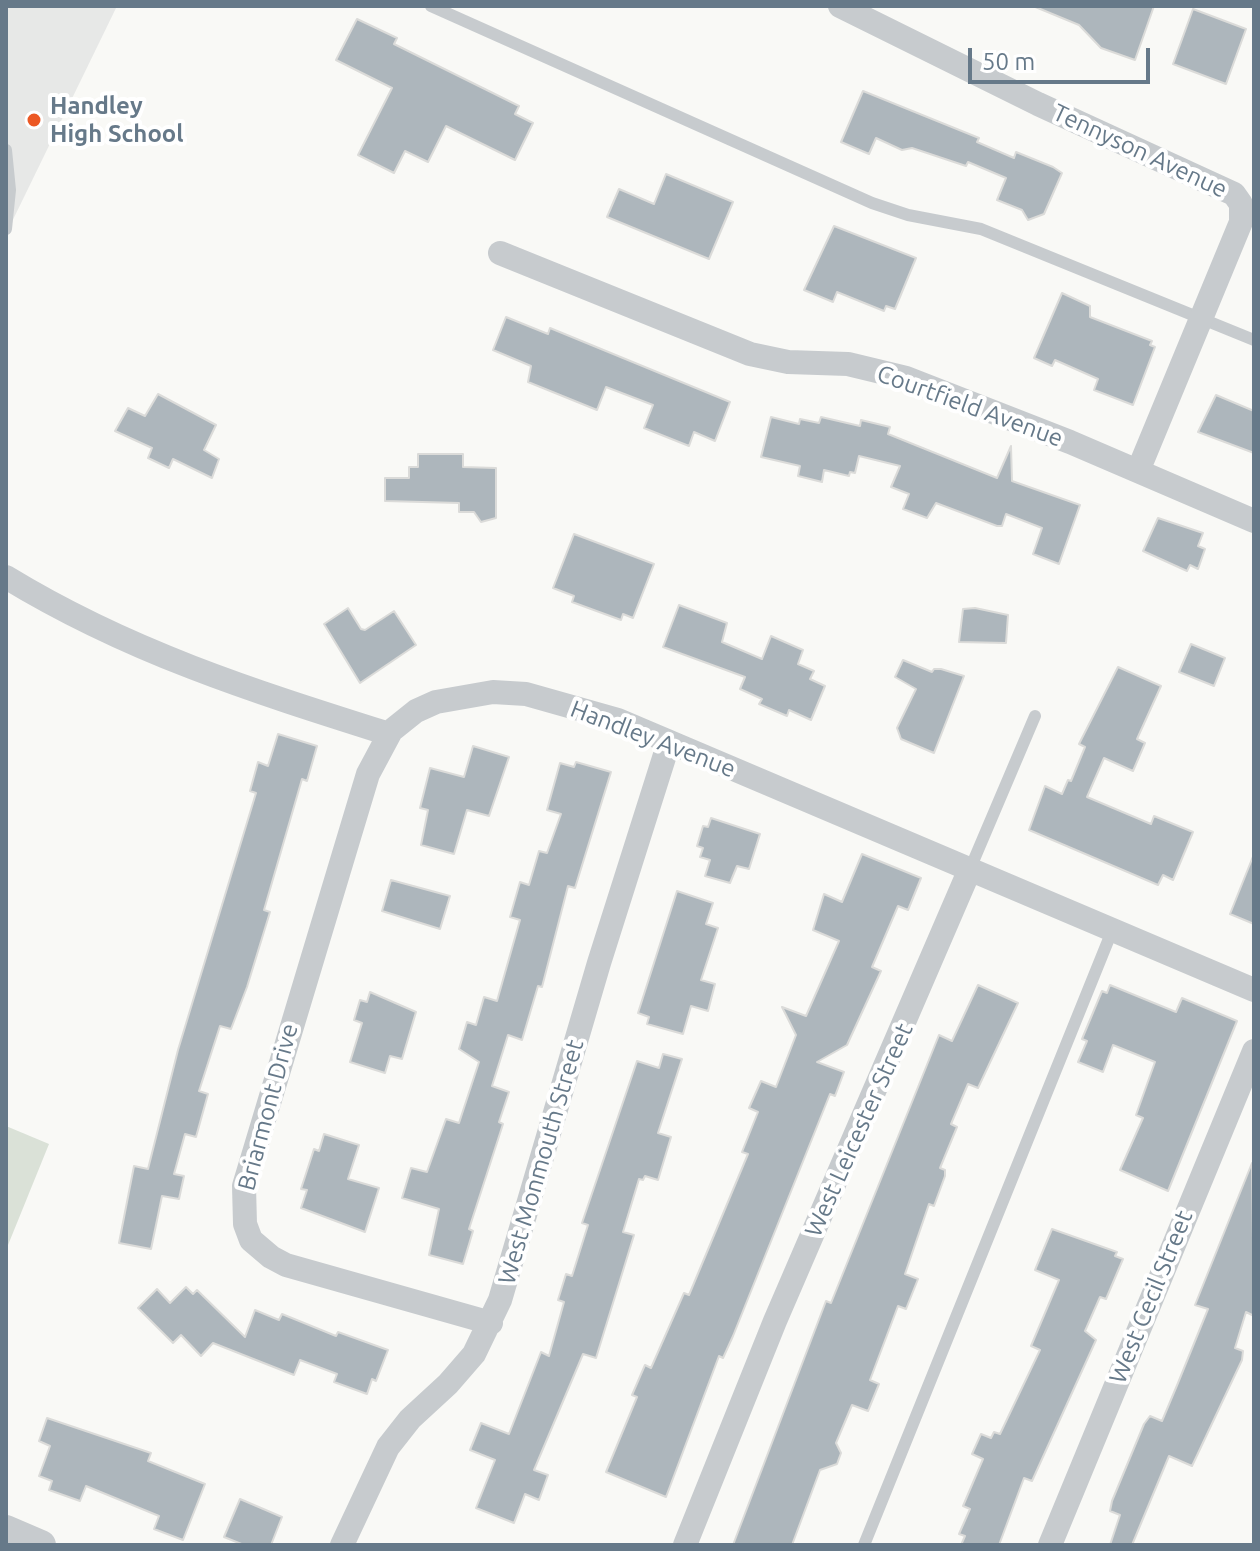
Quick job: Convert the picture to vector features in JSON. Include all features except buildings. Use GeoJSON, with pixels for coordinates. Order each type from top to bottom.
{"type":"FeatureCollection","features":[{"type":"Feature","properties":{"kind":"street","name":"Tennyson Avenue"},"geometry":{"type":"LineString","coordinates":[[840,6],[1038,104],[1234,194],[1241,204],[1241,222],[1202,319]]}},
{"type":"Feature","properties":{"kind":"street","name":"Courtfield Avenue"},"geometry":{"type":"LineString","coordinates":[[500,253],[750,354],[788,362],[848,364],[885,371],[1138,471],[1254,521]]}},
{"type":"Feature","properties":{"kind":"street"},"geometry":{"type":"LineString","coordinates":[[1138,471],[1202,319]]}},
{"type":"Feature","properties":{"kind":"street"},"geometry":{"type":"LineString","coordinates":[[6,577],[68,614],[162,658],[218,680],[389,734]]}},
{"type":"Feature","properties":{"kind":"street","name":"Handley Avenue"},"geometry":{"type":"LineString","coordinates":[[389,734],[416,711],[436,702],[493,692],[526,694],[562,703],[618,720],[1254,990]]}},
{"type":"Feature","properties":{"kind":"street","name":"Briarmont Drive"},"geometry":{"type":"LineString","coordinates":[[389,734],[368,774],[289,1029],[244,1186],[245,1224],[251,1240],[286,1265],[491,1323]]}},
{"type":"Feature","properties":{"kind":"street","name":"West Monmouth Street"},"geometry":{"type":"LineString","coordinates":[[342,1545],[388,1447],[410,1419],[448,1384],[474,1354],[491,1323],[669,742]]}},
{"type":"Feature","properties":{"kind":"street","name":"West Leicester Street"},"geometry":{"type":"LineString","coordinates":[[685,1545],[775,1321],[970,869]]}},
{"type":"Feature","properties":{"kind":"street","name":"West Cecil Street"},"geometry":{"type":"LineString","coordinates":[[1050,1545],[1254,1051]]}},
{"type":"Feature","properties":{"kind":"street"},"geometry":{"type":"LineString","coordinates":[[6,1530],[41,1545]]}},
{"type":"Feature","properties":{"kind":"lane"},"geometry":{"type":"LineString","coordinates":[[431,6],[872,203],[908,215],[981,229],[1254,340]]}},
{"type":"Feature","properties":{"kind":"lane"},"geometry":{"type":"LineString","coordinates":[[6,150],[10,190],[6,229]]}},
{"type":"Feature","properties":{"kind":"lane","name":"West Leicester Street"},"geometry":{"type":"LineString","coordinates":[[970,869],[1035,716]]}},
{"type":"Feature","properties":{"kind":"lane"},"geometry":{"type":"LineString","coordinates":[[864,1545],[1112,931]]}},
{"type":"Feature","properties":{"kind":"shaded area","name":"Handley High School"},"geometry":{"type":"Polygon","coordinates":[[[6,6],[117,6],[6,234],[6,6]]]}},
{"type":"Feature","properties":{"kind":"shaded area"},"geometry":{"type":"Polygon","coordinates":[[[6,1126],[49,1144],[6,1250],[6,1126]]]}},
{"type":"Feature","properties":{"kind":"place","name":"Handley High School"},"geometry":{"type":"Point","coordinates":[34,120]}}]}
